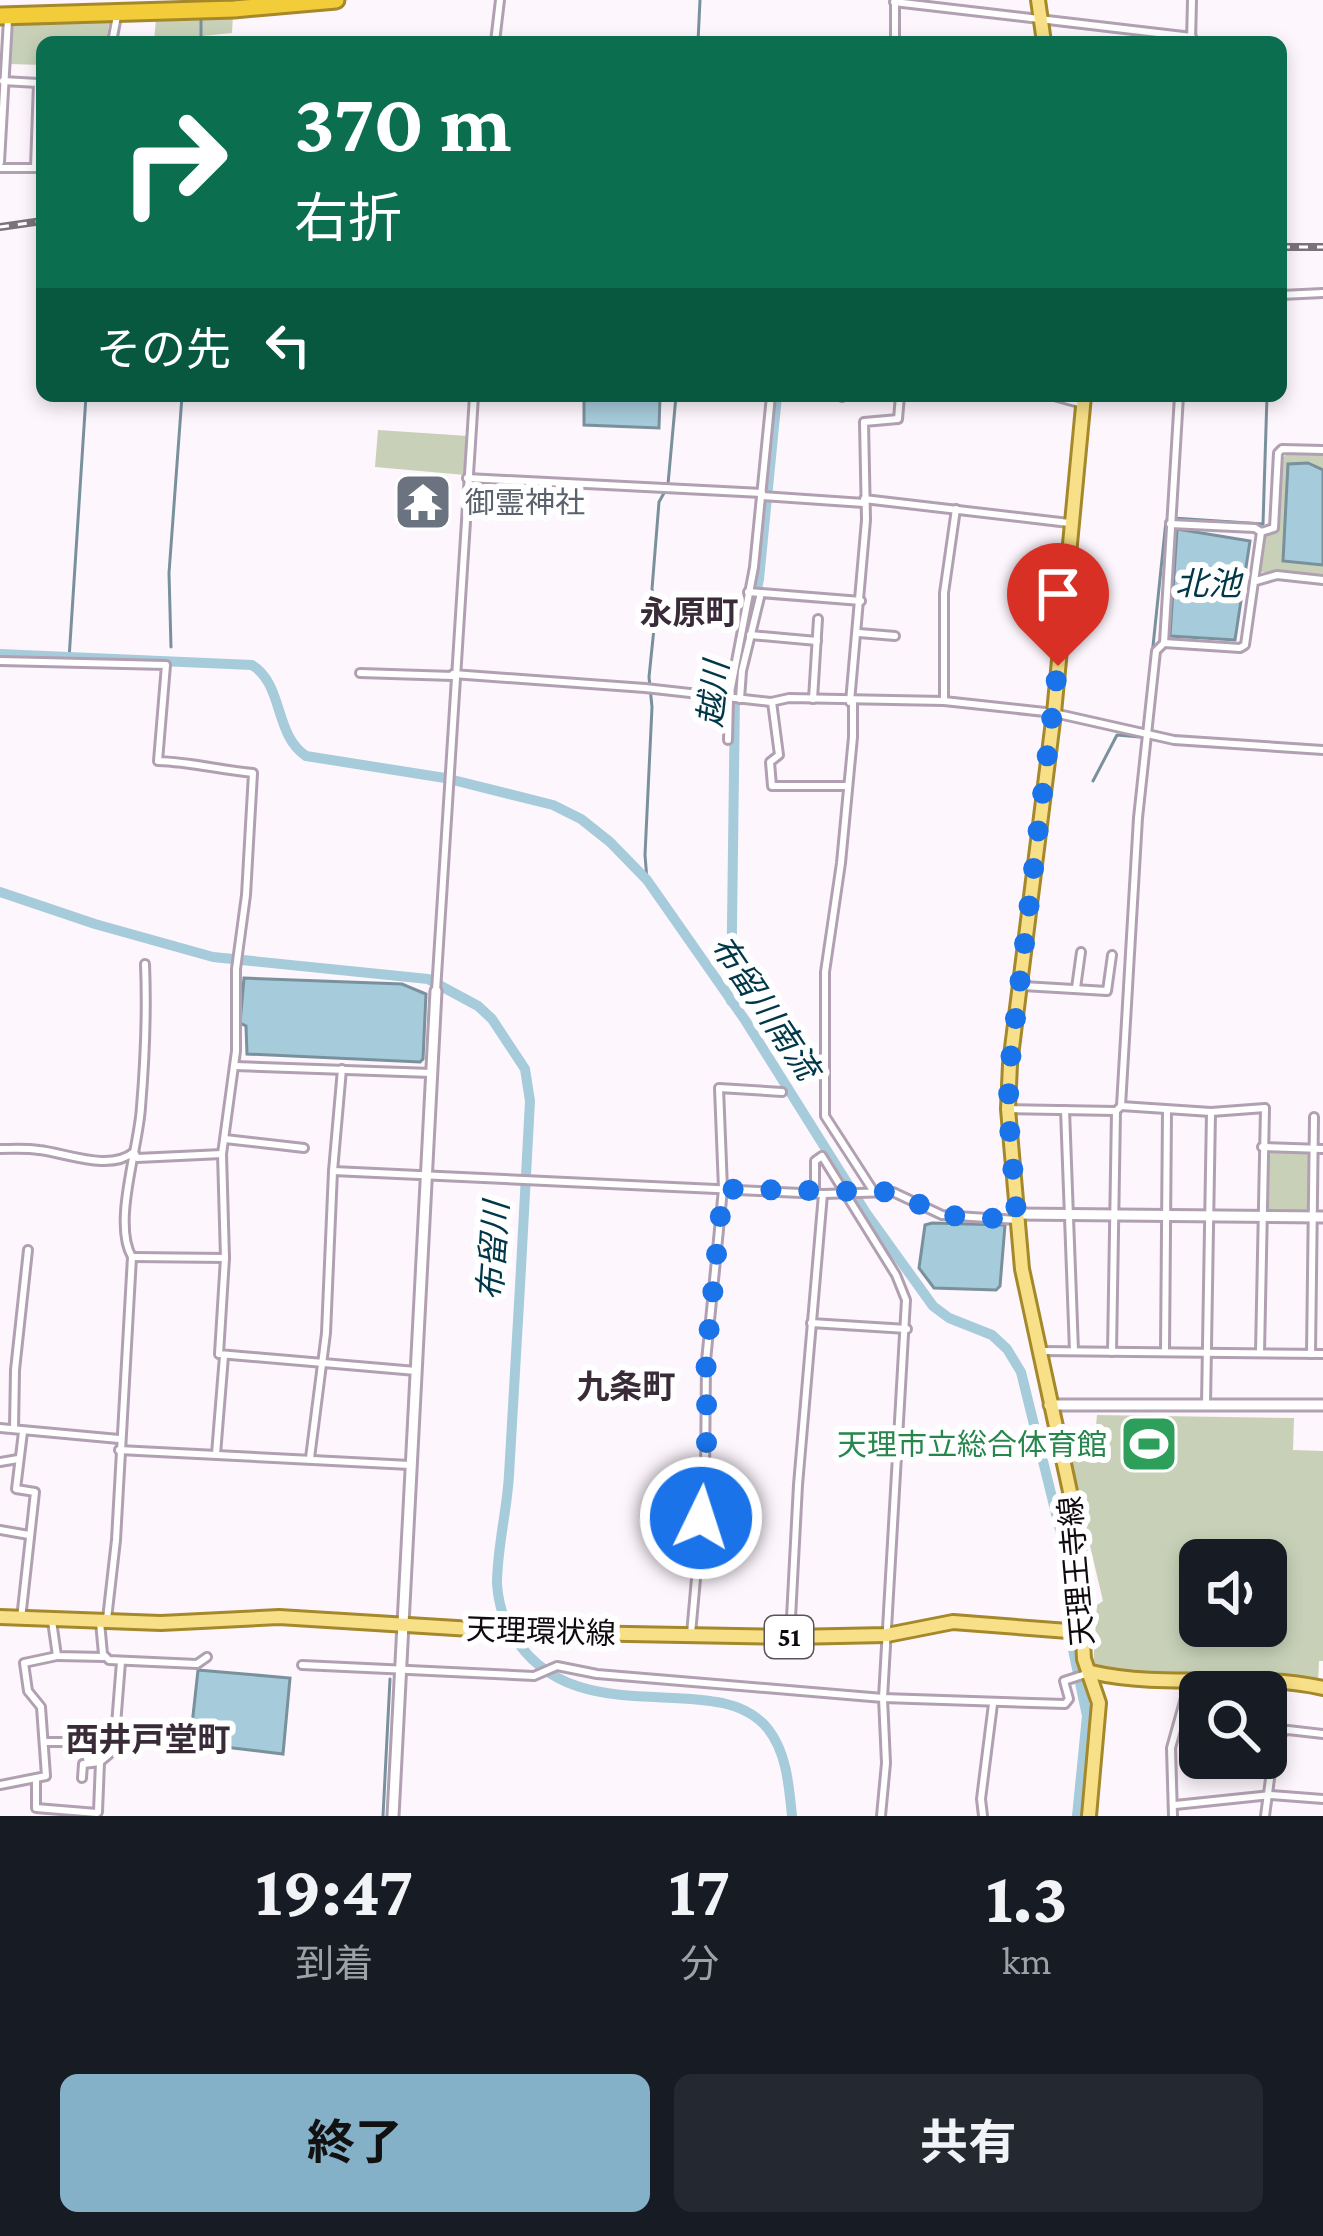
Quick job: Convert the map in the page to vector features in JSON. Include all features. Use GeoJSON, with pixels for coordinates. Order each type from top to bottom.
{"type":"FeatureCollection","features":[{"type":"Feature","properties":{"kind":"highway"},"geometry":{"type":"LineString","coordinates":[[8,12],[336,0]]}},
{"type":"Feature","properties":{"kind":"main road"},"geometry":{"type":"LineString","coordinates":[[1038,0],[1043,36]]}},
{"type":"Feature","properties":{"kind":"main road","name":"天理王寺線"},"geometry":{"type":"LineString","coordinates":[[1084,402],[1008,1109],[1017,1217],[1037,1351],[1078,1524],[1079,1631],[1100,1723],[1089,1816]]}},
{"type":"Feature","properties":{"kind":"main road","name":"天理環状線"},"geometry":{"type":"LineString","coordinates":[[0,1618],[104,1622],[279,1617],[520,1632],[790,1637],[887,1635],[952,1622],[1079,1631]]}},
{"type":"Feature","properties":{"kind":"main road"},"geometry":{"type":"LineString","coordinates":[[1088,1673],[1179,1679]]}},
{"type":"Feature","properties":{"kind":"main road"},"geometry":{"type":"LineString","coordinates":[[1287,1683],[1323,1688]]}},
{"type":"Feature","properties":{"kind":"street"},"geometry":{"type":"LineString","coordinates":[[496,36],[500,0]]}},
{"type":"Feature","properties":{"kind":"street"},"geometry":{"type":"LineString","coordinates":[[1191,36],[1192,0]]}},
{"type":"Feature","properties":{"kind":"street"},"geometry":{"type":"LineString","coordinates":[[895,36],[894,1],[1166,36]]}},
{"type":"Feature","properties":{"kind":"street"},"geometry":{"type":"LineString","coordinates":[[8,12],[0,165],[36,168]]}},
{"type":"Feature","properties":{"kind":"street"},"geometry":{"type":"LineString","coordinates":[[3,81],[36,83]]}},
{"type":"Feature","properties":{"kind":"street"},"geometry":{"type":"LineString","coordinates":[[1287,295],[1323,293]]}},
{"type":"Feature","properties":{"kind":"street"},"geometry":{"type":"LineString","coordinates":[[392,1816],[453,675],[473,402]]}},
{"type":"Feature","properties":{"kind":"street"},"geometry":{"type":"LineString","coordinates":[[728,740],[729,698],[762,495],[770,402]]}},
{"type":"Feature","properties":{"kind":"street"},"geometry":{"type":"LineString","coordinates":[[871,1192],[825,1116],[825,972],[854,737],[851,702],[861,601],[864,422],[898,419],[899,402]]}},
{"type":"Feature","properties":{"kind":"street"},"geometry":{"type":"LineString","coordinates":[[1112,1352],[1119,1108],[1138,818],[1156,651],[1164,643],[1179,402]]}},
{"type":"Feature","properties":{"kind":"street"},"geometry":{"type":"LineString","coordinates":[[1261,532],[1274,528],[1280,451],[1323,450]]}},
{"type":"Feature","properties":{"kind":"street"},"geometry":{"type":"LineString","coordinates":[[467,478],[864,501],[1072,524]]}},
{"type":"Feature","properties":{"kind":"street"},"geometry":{"type":"LineString","coordinates":[[944,700],[944,593],[956,508]]}},
{"type":"Feature","properties":{"kind":"street"},"geometry":{"type":"LineString","coordinates":[[1170,524],[1261,532]]}},
{"type":"Feature","properties":{"kind":"street"},"geometry":{"type":"LineString","coordinates":[[1164,643],[1244,645],[1261,532]]}},
{"type":"Feature","properties":{"kind":"street"},"geometry":{"type":"LineString","coordinates":[[1255,581],[1277,575],[1323,580]]}},
{"type":"Feature","properties":{"kind":"street"},"geometry":{"type":"LineString","coordinates":[[748,592],[861,601]]}},
{"type":"Feature","properties":{"kind":"street"},"geometry":{"type":"LineString","coordinates":[[740,699],[761,593]]}},
{"type":"Feature","properties":{"kind":"street"},"geometry":{"type":"LineString","coordinates":[[814,699],[818,619]]}},
{"type":"Feature","properties":{"kind":"street"},"geometry":{"type":"LineString","coordinates":[[740,633],[817,641]]}},
{"type":"Feature","properties":{"kind":"street"},"geometry":{"type":"LineString","coordinates":[[859,633],[895,636]]}},
{"type":"Feature","properties":{"kind":"street"},"geometry":{"type":"LineString","coordinates":[[0,661],[166,665],[158,761],[253,773],[246,896],[236,969],[235,1066],[222,1154],[225,1258],[219,1354],[416,1371]]}},
{"type":"Feature","properties":{"kind":"street"},"geometry":{"type":"LineString","coordinates":[[359,673],[645,688],[771,702],[944,700],[1054,713],[1174,740],[1323,750]]}},
{"type":"Feature","properties":{"kind":"street"},"geometry":{"type":"LineString","coordinates":[[771,702],[779,741],[779,755],[770,762],[772,786],[847,786]]}},
{"type":"Feature","properties":{"kind":"street"},"geometry":{"type":"LineString","coordinates":[[1076,988],[1081,952]]}},
{"type":"Feature","properties":{"kind":"street"},"geometry":{"type":"LineString","coordinates":[[1020,986],[1107,991],[1112,955]]}},
{"type":"Feature","properties":{"kind":"street"},"geometry":{"type":"LineString","coordinates":[[104,1657],[116,1540],[132,1257],[127,1247],[126,1212],[141,1115],[146,964]]}},
{"type":"Feature","properties":{"kind":"street"},"geometry":{"type":"LineString","coordinates":[[235,1066],[431,1072]]}},
{"type":"Feature","properties":{"kind":"street"},"geometry":{"type":"LineString","coordinates":[[310,1458],[322,1363],[343,1069]]}},
{"type":"Feature","properties":{"kind":"street"},"geometry":{"type":"LineString","coordinates":[[691,1634],[705,1479],[707,1340],[723,1189],[719,1088],[782,1092]]}},
{"type":"Feature","properties":{"kind":"street"},"geometry":{"type":"LineString","coordinates":[[1008,1109],[1211,1112],[1265,1108],[1260,1353]]}},
{"type":"Feature","properties":{"kind":"street"},"geometry":{"type":"LineString","coordinates":[[1165,1352],[1167,1109]]}},
{"type":"Feature","properties":{"kind":"street"},"geometry":{"type":"LineString","coordinates":[[1065,1110],[1074,1351]]}},
{"type":"Feature","properties":{"kind":"street"},"geometry":{"type":"LineString","coordinates":[[1206,1404],[1211,1112]]}},
{"type":"Feature","properties":{"kind":"street"},"geometry":{"type":"LineString","coordinates":[[1311,1354],[1319,1149],[1314,1117]]}},
{"type":"Feature","properties":{"kind":"street"},"geometry":{"type":"LineString","coordinates":[[225,1139],[304,1148]]}},
{"type":"Feature","properties":{"kind":"street"},"geometry":{"type":"LineString","coordinates":[[1262,1147],[1319,1149]]}},
{"type":"Feature","properties":{"kind":"street"},"geometry":{"type":"LineString","coordinates":[[0,1149],[41,1150],[89,1160],[127,1158],[134,1152]]}},
{"type":"Feature","properties":{"kind":"street"},"geometry":{"type":"LineString","coordinates":[[134,1152],[137,1158],[222,1154]]}},
{"type":"Feature","properties":{"kind":"street"},"geometry":{"type":"LineString","coordinates":[[790,1637],[819,1194],[814,1161],[822,1156],[896,1275],[906,1300],[883,1699],[886,1763],[881,1816]]}},
{"type":"Feature","properties":{"kind":"street"},"geometry":{"type":"LineString","coordinates":[[333,1171],[819,1194],[893,1192],[950,1217],[1318,1217]]}},
{"type":"Feature","properties":{"kind":"street"},"geometry":{"type":"LineString","coordinates":[[14,1429],[28,1250]]}},
{"type":"Feature","properties":{"kind":"street"},"geometry":{"type":"LineString","coordinates":[[132,1257],[225,1258]]}},
{"type":"Feature","properties":{"kind":"street"},"geometry":{"type":"LineString","coordinates":[[811,1323],[907,1329]]}},
{"type":"Feature","properties":{"kind":"street"},"geometry":{"type":"LineString","coordinates":[[1037,1351],[1323,1354]]}},
{"type":"Feature","properties":{"kind":"street"},"geometry":{"type":"LineString","coordinates":[[216,1454],[224,1356]]}},
{"type":"Feature","properties":{"kind":"street"},"geometry":{"type":"LineString","coordinates":[[1049,1406],[1323,1405]]}},
{"type":"Feature","properties":{"kind":"street"},"geometry":{"type":"LineString","coordinates":[[0,1428],[119,1439]]}},
{"type":"Feature","properties":{"kind":"street"},"geometry":{"type":"LineString","coordinates":[[21,1619],[35,1492],[16,1489],[23,1432]]}},
{"type":"Feature","properties":{"kind":"street"},"geometry":{"type":"LineString","coordinates":[[119,1450],[413,1465]]}},
{"type":"Feature","properties":{"kind":"street"},"geometry":{"type":"LineString","coordinates":[[0,1462],[18,1460]]}},
{"type":"Feature","properties":{"kind":"street"},"geometry":{"type":"LineString","coordinates":[[0,1530],[29,1535]]}},
{"type":"Feature","properties":{"kind":"street"},"geometry":{"type":"LineString","coordinates":[[52,1621],[57,1656]]}},
{"type":"Feature","properties":{"kind":"street"},"geometry":{"type":"LineString","coordinates":[[0,1785],[46,1776],[41,1707],[28,1691],[24,1663],[57,1656],[197,1664],[207,1657]]}},
{"type":"Feature","properties":{"kind":"street"},"geometry":{"type":"LineString","coordinates":[[82,1778],[83,1764],[100,1762],[114,1750],[121,1661]]}},
{"type":"Feature","properties":{"kind":"street"},"geometry":{"type":"LineString","coordinates":[[302,1665],[534,1676],[557,1666],[597,1674],[883,1699],[993,1704],[1065,1704],[1070,1700],[1066,1681],[1088,1673]]}},
{"type":"Feature","properties":{"kind":"street"},"geometry":{"type":"LineString","coordinates":[[983,1816],[993,1704]]}},
{"type":"Feature","properties":{"kind":"street"},"geometry":{"type":"LineString","coordinates":[[1173,1816],[1171,1748],[1179,1719]]}},
{"type":"Feature","properties":{"kind":"street"},"geometry":{"type":"LineString","coordinates":[[1265,1816],[1276,1734],[1288,1730],[1323,1734]]}},
{"type":"Feature","properties":{"kind":"street"},"geometry":{"type":"LineString","coordinates":[[44,1742],[84,1742],[88,1763]]}},
{"type":"Feature","properties":{"kind":"street"},"geometry":{"type":"LineString","coordinates":[[36,1781],[36,1808],[98,1815],[100,1762]]}},
{"type":"Feature","properties":{"kind":"street"},"geometry":{"type":"LineString","coordinates":[[1174,1805],[1271,1795],[1323,1799]]}},
{"type":"Feature","properties":{"kind":"green space"},"geometry":{"type":"Polygon","coordinates":[[[233,14],[232,33],[154,36],[156,18],[233,14]]]}},
{"type":"Feature","properties":{"kind":"green space"},"geometry":{"type":"Polygon","coordinates":[[[110,18],[107,36],[36,36],[36,65],[10,64],[13,19],[110,18]]]}},
{"type":"Feature","properties":{"kind":"green space"},"geometry":{"type":"Polygon","coordinates":[[[378,430],[468,436],[465,475],[375,467],[378,430]]]}},
{"type":"Feature","properties":{"kind":"green space"},"geometry":{"type":"Polygon","coordinates":[[[1289,453],[1323,454],[1323,576],[1257,572],[1263,536],[1278,529],[1282,458],[1289,453]]]}},
{"type":"Feature","properties":{"kind":"green space"},"geometry":{"type":"Polygon","coordinates":[[[1266,1150],[1313,1153],[1313,1207],[1307,1215],[1262,1215],[1266,1150]]]}},
{"type":"Feature","properties":{"kind":"green space"},"geometry":{"type":"Polygon","coordinates":[[[1097,1415],[1294,1418],[1293,1450],[1323,1451],[1323,1661],[1319,1661],[1318,1682],[1287,1676],[1287,1671],[1100,1671],[1093,1667],[1097,1605],[1103,1601],[1067,1448],[1094,1448],[1097,1415]]]}},
{"type":"Feature","properties":{"kind":"water"},"geometry":{"type":"Polygon","coordinates":[[[584,402],[660,402],[659,428],[584,425],[584,402]]]}},
{"type":"Feature","properties":{"kind":"water"},"geometry":{"type":"Polygon","coordinates":[[[1308,463],[1323,470],[1323,565],[1283,561],[1288,464],[1308,463]]]}},
{"type":"Feature","properties":{"kind":"water","name":"北池"},"geometry":{"type":"Polygon","coordinates":[[[1177,529],[1250,541],[1235,640],[1170,636],[1177,529]]]}},
{"type":"Feature","properties":{"kind":"water"},"geometry":{"type":"Polygon","coordinates":[[[244,978],[402,984],[426,994],[423,1059],[247,1054],[246,1026],[240,1023],[244,978]]]}},
{"type":"Feature","properties":{"kind":"water"},"geometry":{"type":"Polygon","coordinates":[[[925,1225],[1005,1225],[1000,1286],[996,1290],[934,1288],[919,1268],[925,1225]]]}},
{"type":"Feature","properties":{"kind":"water"},"geometry":{"type":"Polygon","coordinates":[[[198,1670],[290,1678],[283,1754],[190,1743],[198,1670]]]}},
{"type":"Feature","properties":{"kind":"waterway"},"geometry":{"type":"LineString","coordinates":[[698,36],[700,0]]}},
{"type":"Feature","properties":{"kind":"waterway"},"geometry":{"type":"LineString","coordinates":[[109,36],[113,16]]}},
{"type":"Feature","properties":{"kind":"waterway"},"geometry":{"type":"LineString","coordinates":[[201,18],[201,36]]}},
{"type":"Feature","properties":{"kind":"waterway","name":"越川"},"geometry":{"type":"LineString","coordinates":[[1187,36],[1188,26]]}},
{"type":"Feature","properties":{"kind":"waterway"},"geometry":{"type":"LineString","coordinates":[[69,659],[86,402]]}},
{"type":"Feature","properties":{"kind":"waterway"},"geometry":{"type":"LineString","coordinates":[[171,647],[169,573],[182,402]]}},
{"type":"Feature","properties":{"kind":"waterway"},"geometry":{"type":"LineString","coordinates":[[668,484],[675,402]]}},
{"type":"Feature","properties":{"kind":"waterway","name":"越川"},"geometry":{"type":"LineString","coordinates":[[731,1001],[735,696],[759,579],[776,402]]}},
{"type":"Feature","properties":{"kind":"waterway"},"geometry":{"type":"LineString","coordinates":[[1148,694],[1166,521],[1263,524],[1267,402]]}},
{"type":"Feature","properties":{"kind":"waterway"},"geometry":{"type":"LineString","coordinates":[[647,880],[649,677],[656,609],[652,589],[659,502],[664,493]]}},
{"type":"Feature","properties":{"kind":"waterway","name":"布留川南流"},"geometry":{"type":"LineString","coordinates":[[0,654],[252,665],[269,685],[289,736],[306,756],[445,778],[553,805],[610,842],[647,880],[745,1020],[866,1213],[933,1306],[949,1318],[992,1335],[1021,1372],[1064,1546],[1069,1631],[1087,1716],[1077,1816]]}},
{"type":"Feature","properties":{"kind":"waterway"},"geometry":{"type":"LineString","coordinates":[[1093,781],[1117,735],[1140,737],[1143,733]]}},
{"type":"Feature","properties":{"kind":"waterway","name":"布留川"},"geometry":{"type":"LineString","coordinates":[[0,892],[213,957],[428,979],[478,1006],[492,1019],[525,1069],[530,1101],[509,1475],[497,1570],[504,1618],[536,1662],[568,1683],[604,1693],[714,1701],[744,1710],[768,1729],[779,1749],[792,1816]]}},
{"type":"Feature","properties":{"kind":"waterway"},"geometry":{"type":"LineString","coordinates":[[383,1816],[390,1679]]}},
{"type":"Feature","properties":{"kind":"railway"},"geometry":{"type":"LineString","coordinates":[[0,227],[36,222]]}},
{"type":"Feature","properties":{"kind":"railway"},"geometry":{"type":"LineString","coordinates":[[1287,247],[1323,247]]}},
{"type":"Feature","properties":{"kind":"place","name":"御霊神社"},"geometry":{"type":"Point","coordinates":[423,502]}},
{"type":"Feature","properties":{"kind":"place","name":"天理市立総合体育館"},"geometry":{"type":"Point","coordinates":[1149,1444]}},
{"type":"Feature","properties":{"kind":"district","name":"永原町"},"geometry":{"type":"Point","coordinates":[689,612]}},
{"type":"Feature","properties":{"kind":"district","name":"九条町"},"geometry":{"type":"Point","coordinates":[626,1386]}},
{"type":"Feature","properties":{"kind":"district","name":"西井戸堂町"},"geometry":{"type":"Point","coordinates":[148,1739]}},
{"type":"Feature","properties":{"kind":"route"},"geometry":{"type":"LineString","coordinates":[[701,1518],[706,1361],[723,1189],[893,1192],[950,1217],[1017,1220],[1008,1109],[1010,1064],[1058,666]]}}]}
